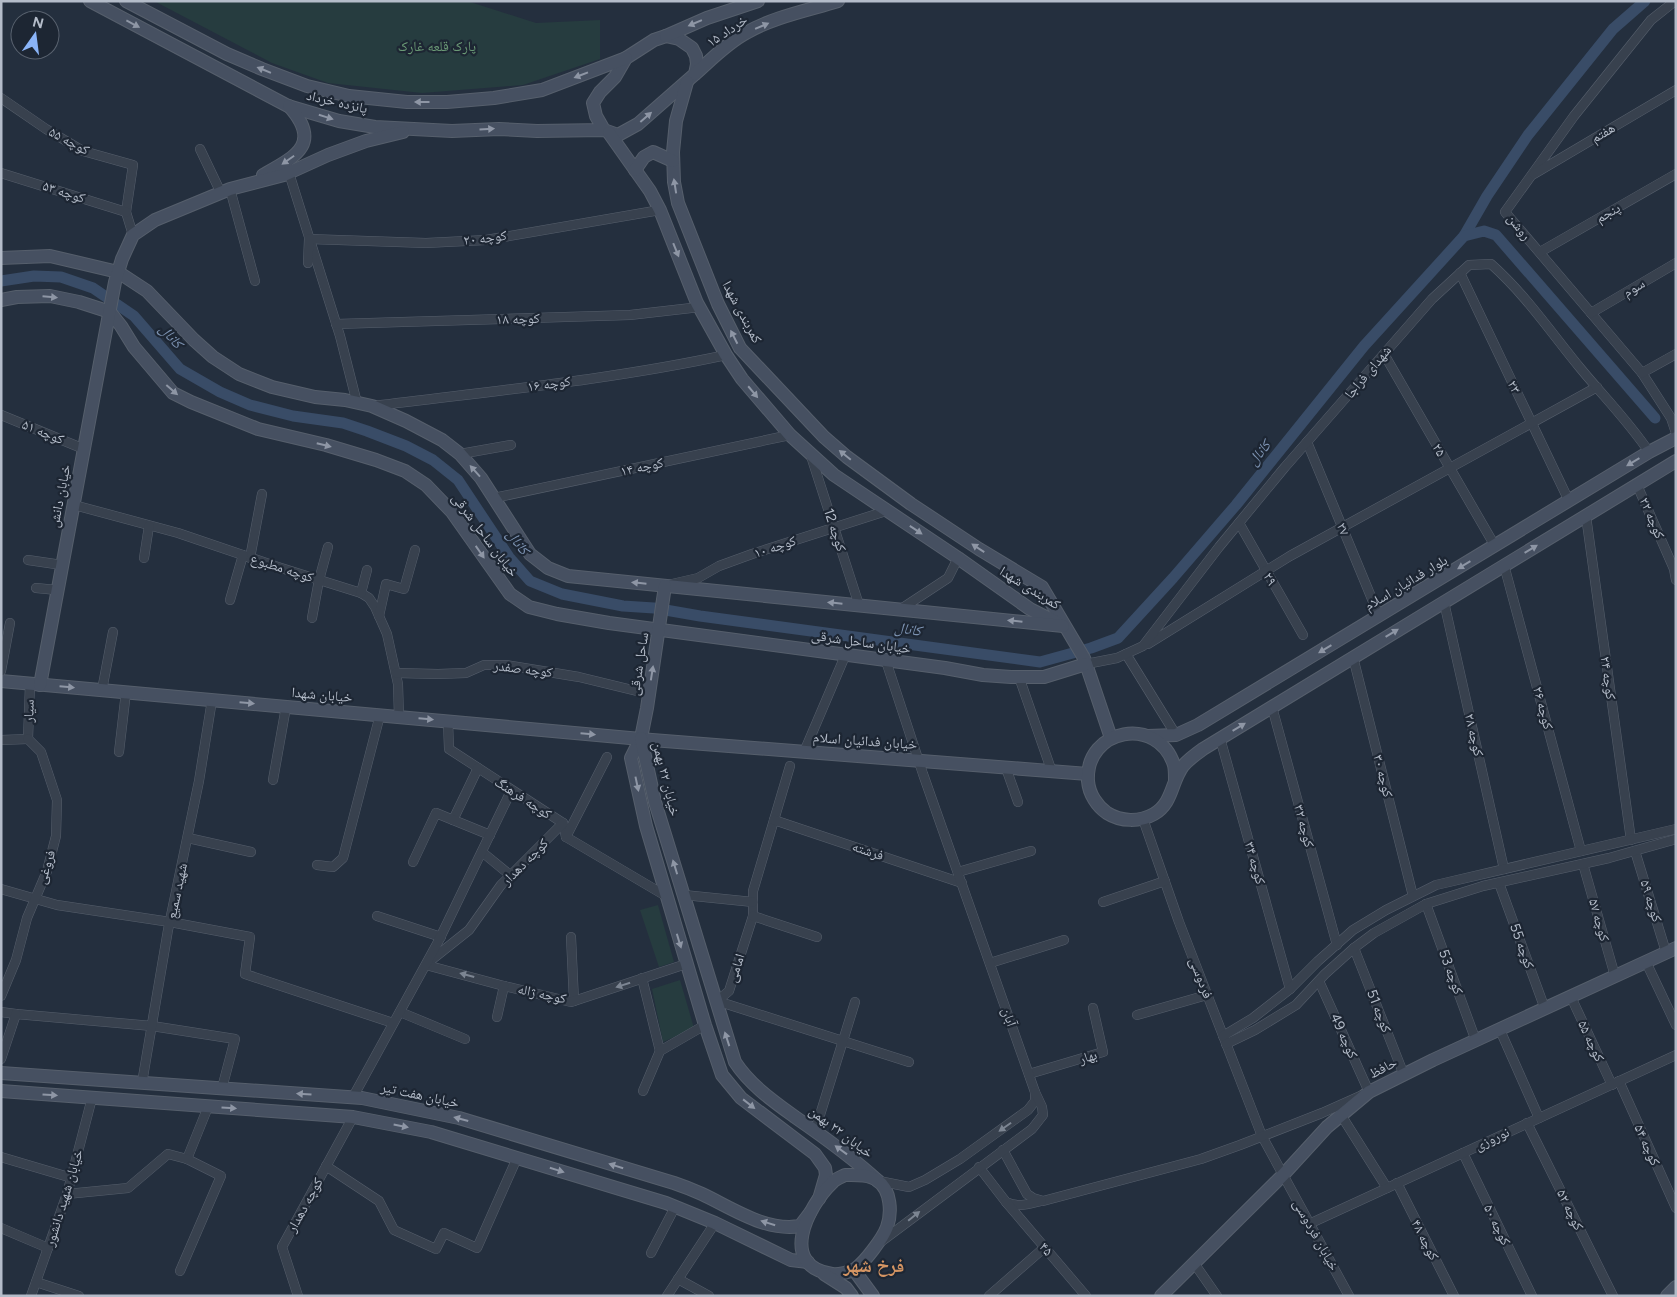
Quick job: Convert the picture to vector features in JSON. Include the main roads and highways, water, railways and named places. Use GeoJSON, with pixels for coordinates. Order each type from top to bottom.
{"type":"FeatureCollection","features":[{"type":"Feature","properties":{"kind":"waterway"},"geometry":{"type":"LineString","coordinates":[[1464,236],[1487,196],[1528,135],[1613,29],[1645,1]]}},
{"type":"Feature","properties":{"kind":"waterway","name":"کانال"},"geometry":{"type":"LineString","coordinates":[[1,281],[34,276],[61,277],[93,288],[134,316],[180,369],[220,392],[250,405],[293,416],[343,423],[406,446],[433,460],[458,480],[509,557],[530,581],[562,594],[623,606],[654,608],[700,616],[1040,662],[1091,648],[1118,638],[1236,505],[1364,346],[1464,236],[1484,231],[1496,235],[1655,418]]}},
{"type":"Feature","properties":{"kind":"district","name":"فرخ شهر"},"geometry":{"type":"Point","coordinates":[874,1265]}},
{"type":"Feature","properties":{"kind":"park label","name":"پارک قلعه غارک"},"geometry":{"type":"Point","coordinates":[437,46]}}]}
